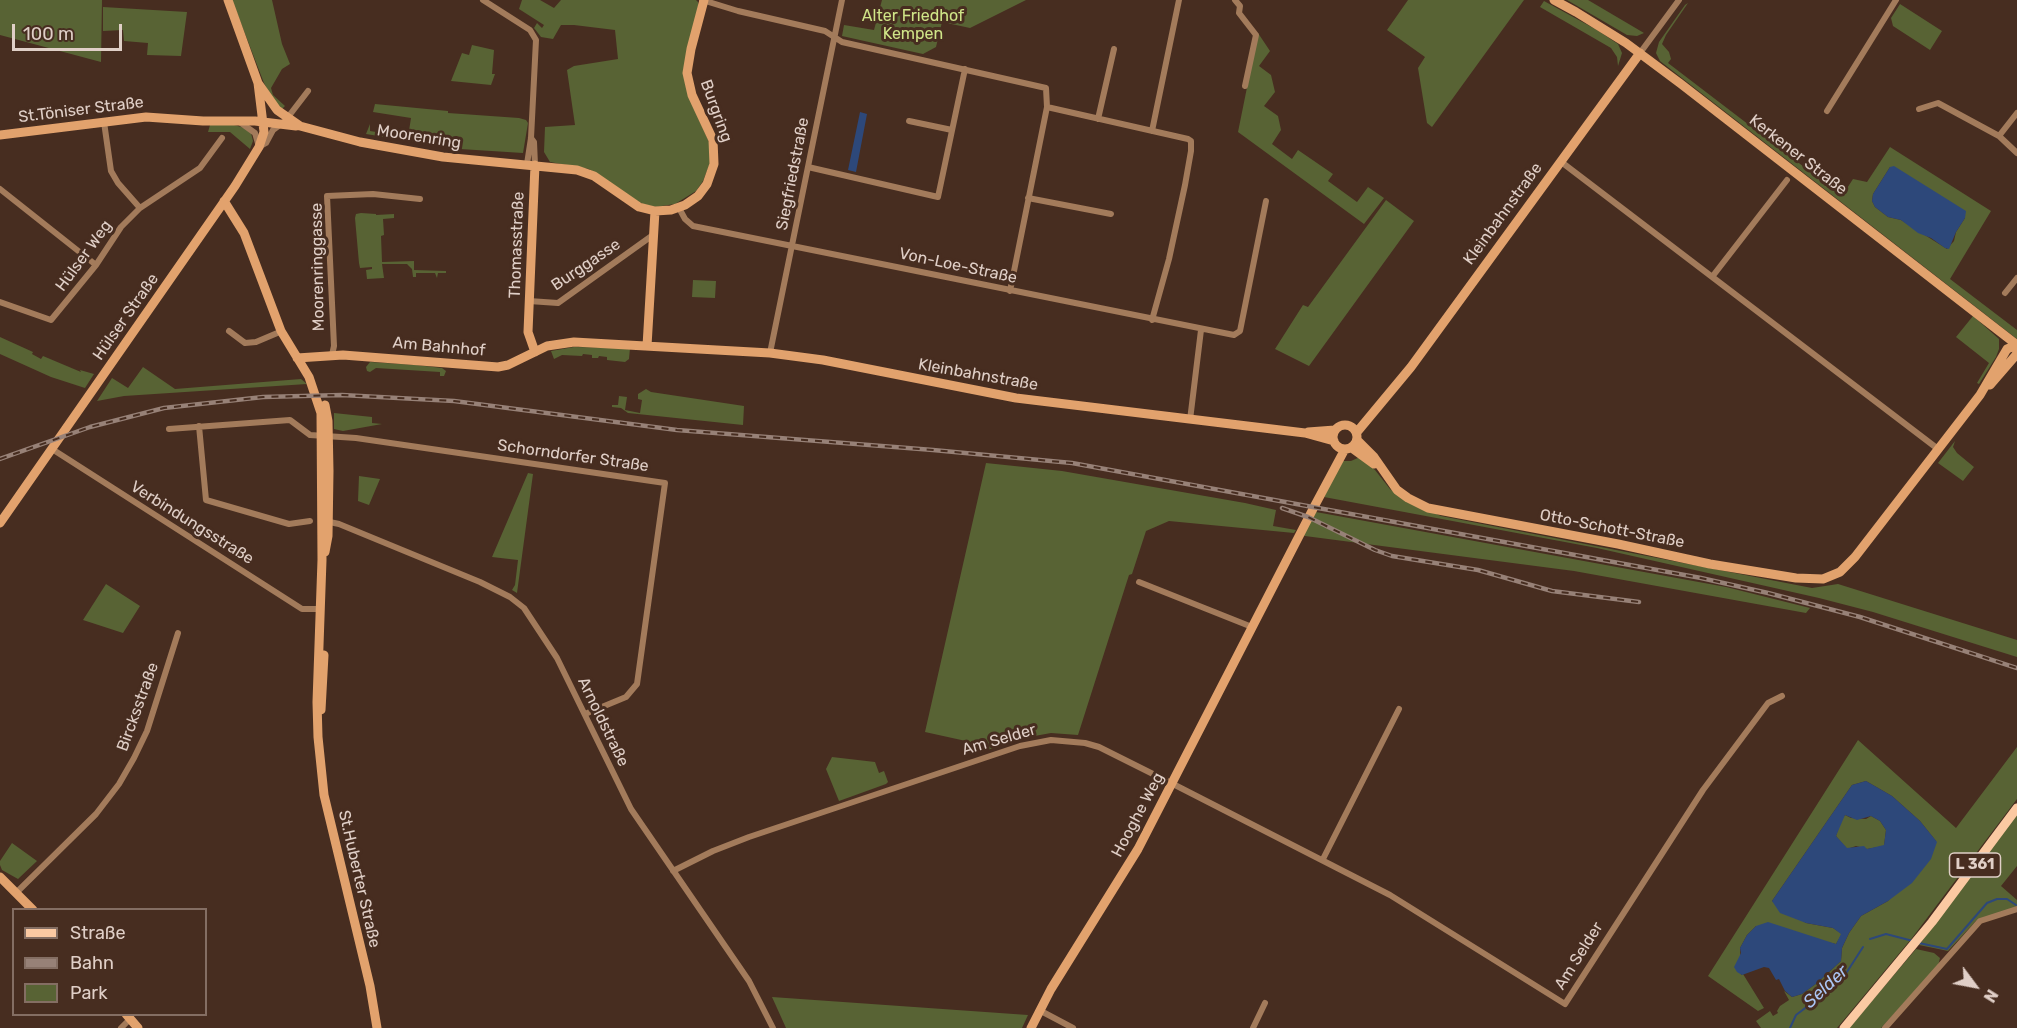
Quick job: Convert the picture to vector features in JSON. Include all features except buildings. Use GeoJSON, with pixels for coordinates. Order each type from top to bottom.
{"type":"FeatureCollection","features":[{"type":"Feature","properties":{"kind":"main road","name":"L 361"},"geometry":{"type":"LineString","coordinates":[[1844,1028],[1932,922],[2017,808]]}},
{"type":"Feature","properties":{"kind":"street"},"geometry":{"type":"LineString","coordinates":[[228,0],[258,83],[273,106],[287,118]]}},
{"type":"Feature","properties":{"kind":"street","name":"Thomasstraße"},"geometry":{"type":"LineString","coordinates":[[483,0],[530,30],[536,40],[531,138],[534,142],[531,164],[528,332],[535,352]]}},
{"type":"Feature","properties":{"kind":"street"},"geometry":{"type":"LineString","coordinates":[[703,0],[738,11],[825,31],[842,42],[1046,88],[1047,108],[1010,291]]}},
{"type":"Feature","properties":{"kind":"street","name":"Burgring"},"geometry":{"type":"LineString","coordinates":[[655,211],[679,207],[692,200],[711,177],[714,164],[713,140],[692,95],[687,73],[703,0]]}},
{"type":"Feature","properties":{"kind":"street","name":"Siegfriedstraße"},"geometry":{"type":"LineString","coordinates":[[770,352],[842,0]]}},
{"type":"Feature","properties":{"kind":"street"},"geometry":{"type":"LineString","coordinates":[[1152,130],[1179,0]]}},
{"type":"Feature","properties":{"kind":"street"},"geometry":{"type":"LineString","coordinates":[[1235,0],[1240,6],[1239,13],[1256,35],[1245,86]]}},
{"type":"Feature","properties":{"kind":"street","name":"Kerkener Straße"},"geometry":{"type":"LineString","coordinates":[[1554,0],[1640,53],[2017,349]]}},
{"type":"Feature","properties":{"kind":"street"},"geometry":{"type":"LineString","coordinates":[[1640,53],[1680,0]]}},
{"type":"Feature","properties":{"kind":"street"},"geometry":{"type":"LineString","coordinates":[[1827,111],[1896,0]]}},
{"type":"Feature","properties":{"kind":"street"},"geometry":{"type":"LineString","coordinates":[[1098,119],[1114,49]]}},
{"type":"Feature","properties":{"kind":"street","name":"Kleinbahnstraße"},"geometry":{"type":"LineString","coordinates":[[1347,440],[1411,367],[1640,53]]}},
{"type":"Feature","properties":{"kind":"street"},"geometry":{"type":"LineString","coordinates":[[808,168],[938,196],[965,69]]}},
{"type":"Feature","properties":{"kind":"street","name":"Hülser Straße"},"geometry":{"type":"LineString","coordinates":[[0,523],[224,201],[259,147],[264,132],[258,83]]}},
{"type":"Feature","properties":{"kind":"street"},"geometry":{"type":"LineString","coordinates":[[238,121],[255,134],[259,147],[266,143],[273,130],[287,118],[308,91]]}},
{"type":"Feature","properties":{"kind":"street"},"geometry":{"type":"LineString","coordinates":[[1919,109],[1938,103],[1999,136],[2017,153]]}},
{"type":"Feature","properties":{"kind":"street"},"geometry":{"type":"LineString","coordinates":[[1047,108],[1152,130],[1191,141],[1180,210],[1152,320]]}},
{"type":"Feature","properties":{"kind":"street"},"geometry":{"type":"LineString","coordinates":[[1999,136],[2017,112]]}},
{"type":"Feature","properties":{"kind":"street","name":"St.Töniser Straße"},"geometry":{"type":"LineString","coordinates":[[0,135],[146,117],[263,122],[287,118]]}},
{"type":"Feature","properties":{"kind":"street","name":"Moorenring"},"geometry":{"type":"LineString","coordinates":[[287,118],[300,126],[360,142],[443,157],[531,164]]}},
{"type":"Feature","properties":{"kind":"street"},"geometry":{"type":"LineString","coordinates":[[909,121],[952,130]]}},
{"type":"Feature","properties":{"kind":"street"},"geometry":{"type":"LineString","coordinates":[[104,122],[111,171],[118,183],[140,208]]}},
{"type":"Feature","properties":{"kind":"street","name":"Hülser Weg"},"geometry":{"type":"LineString","coordinates":[[0,302],[51,320],[96,265],[121,227],[140,208],[200,168],[222,138]]}},
{"type":"Feature","properties":{"kind":"street"},"geometry":{"type":"LineString","coordinates":[[1560,161],[1938,449],[1980,395],[2007,349],[2017,349]]}},
{"type":"Feature","properties":{"kind":"street"},"geometry":{"type":"LineString","coordinates":[[531,164],[584,171],[636,205],[655,211],[647,346]]}},
{"type":"Feature","properties":{"kind":"street"},"geometry":{"type":"LineString","coordinates":[[1712,277],[1787,180]]}},
{"type":"Feature","properties":{"kind":"street"},"geometry":{"type":"LineString","coordinates":[[0,189],[96,265]]}},
{"type":"Feature","properties":{"kind":"street","name":"Moorenringgasse"},"geometry":{"type":"LineString","coordinates":[[332,355],[334,346],[327,196],[374,194],[420,199]]}},
{"type":"Feature","properties":{"kind":"street"},"geometry":{"type":"LineString","coordinates":[[1028,198],[1111,214]]}},
{"type":"Feature","properties":{"kind":"street","name":"St.Huberter Straße"},"geometry":{"type":"LineString","coordinates":[[224,201],[244,233],[269,300],[283,330],[301,358],[319,403],[326,437],[327,543],[322,561],[316,702],[318,737],[324,795],[370,986],[377,1028]]}},
{"type":"Feature","properties":{"kind":"street","name":"Von-Loe-Straße"},"geometry":{"type":"LineString","coordinates":[[679,207],[685,219],[693,226],[1233,335],[1240,331],[1266,201]]}},
{"type":"Feature","properties":{"kind":"street","name":"Burggasse"},"geometry":{"type":"LineString","coordinates":[[529,302],[558,303],[653,235]]}},
{"type":"Feature","properties":{"kind":"street"},"geometry":{"type":"LineString","coordinates":[[2005,293],[2017,278]]}},
{"type":"Feature","properties":{"kind":"street"},"geometry":{"type":"LineString","coordinates":[[229,331],[245,343],[256,342],[283,330]]}},
{"type":"Feature","properties":{"kind":"street"},"geometry":{"type":"LineString","coordinates":[[1190,420],[1201,330]]}},
{"type":"Feature","properties":{"kind":"street","name":"Am Bahnhof"},"geometry":{"type":"LineString","coordinates":[[301,358],[332,355],[488,367],[508,365],[547,346],[566,343],[647,346]]}},
{"type":"Feature","properties":{"kind":"street","name":"Kleinbahnstraße"},"geometry":{"type":"LineString","coordinates":[[647,346],[770,352],[823,360],[1016,398],[1347,440]]}},
{"type":"Feature","properties":{"kind":"street"},"geometry":{"type":"LineString","coordinates":[[169,429],[290,420],[310,435],[326,437]]}},
{"type":"Feature","properties":{"kind":"street","name":"Kleinbahnstraße"},"geometry":{"type":"LineString","coordinates":[[1305,433],[1335,430],[1341,425],[1347,440]]}},
{"type":"Feature","properties":{"kind":"street"},"geometry":{"type":"LineString","coordinates":[[200,426],[206,500],[289,524],[310,521]]}},
{"type":"Feature","properties":{"kind":"street"},"geometry":{"type":"LineString","coordinates":[[1335,430],[1347,440]]}},
{"type":"Feature","properties":{"kind":"street","name":"Schorndorfer Straße"},"geometry":{"type":"LineString","coordinates":[[326,437],[378,441],[665,483],[636,684],[626,697],[585,714]]}},
{"type":"Feature","properties":{"kind":"street","name":"Otto-Schott-Straße"},"geometry":{"type":"LineString","coordinates":[[1347,440],[1374,457],[1388,479],[1408,498],[1443,512],[1618,544],[1710,564],[1796,578],[1823,579],[1840,572],[1855,557],[1938,449]]}},
{"type":"Feature","properties":{"kind":"street","name":"Hooghe Weg"},"geometry":{"type":"LineString","coordinates":[[1031,1028],[1039,1010],[1128,866],[1173,784],[1347,440]]}},
{"type":"Feature","properties":{"kind":"street","name":"Verbindungsstraße"},"geometry":{"type":"LineString","coordinates":[[52,449],[302,609],[321,609]]}},
{"type":"Feature","properties":{"kind":"street","name":"Arnoldstraße"},"geometry":{"type":"LineString","coordinates":[[325,521],[341,524],[480,582],[515,600],[530,615],[585,714],[631,809],[749,981],[773,1028]]}},
{"type":"Feature","properties":{"kind":"street"},"geometry":{"type":"LineString","coordinates":[[1139,582],[1252,627]]}},
{"type":"Feature","properties":{"kind":"street","name":"Bircksstraße"},"geometry":{"type":"LineString","coordinates":[[17,892],[96,814],[119,784],[147,731],[178,633]]}},
{"type":"Feature","properties":{"kind":"street","name":"Am Selder"},"geometry":{"type":"LineString","coordinates":[[673,871],[704,855],[749,837],[977,759],[1035,742],[1051,740],[1085,743],[1099,747],[1323,859],[1420,912],[1565,1004],[1703,790],[1768,703],[1782,696]]}},
{"type":"Feature","properties":{"kind":"street"},"geometry":{"type":"LineString","coordinates":[[1323,859],[1399,709]]}},
{"type":"Feature","properties":{"kind":"street"},"geometry":{"type":"LineString","coordinates":[[0,877],[32,908]]}},
{"type":"Feature","properties":{"kind":"street"},"geometry":{"type":"LineString","coordinates":[[1885,1028],[1980,921],[2017,909]]}},
{"type":"Feature","properties":{"kind":"street"},"geometry":{"type":"LineString","coordinates":[[1253,1028],[1265,1004]]}},
{"type":"Feature","properties":{"kind":"street"},"geometry":{"type":"LineString","coordinates":[[1039,1010],[1073,1028]]}},
{"type":"Feature","properties":{"kind":"street"},"geometry":{"type":"LineString","coordinates":[[121,1028],[128,1017],[138,1028]]}},
{"type":"Feature","properties":{"kind":"green space"},"geometry":{"type":"Polygon","coordinates":[[[0,0],[102,0],[101,62],[0,35],[0,0]]]}},
{"type":"Feature","properties":{"kind":"green space"},"geometry":{"type":"Polygon","coordinates":[[[232,0],[272,0],[282,44],[290,64],[282,69],[271,88],[273,95],[285,106],[281,110],[264,83],[232,0]]]}},
{"type":"Feature","properties":{"kind":"green space"},"geometry":{"type":"Polygon","coordinates":[[[522,0],[540,0],[554,8],[561,0],[696,0],[698,2],[699,6],[683,72],[688,95],[710,144],[710,163],[696,191],[675,204],[655,207],[632,198],[589,169],[550,162],[544,152],[545,127],[575,125],[567,70],[574,66],[618,59],[615,30],[561,25],[553,39],[541,37],[534,28],[537,23],[542,28],[544,25],[519,9],[522,0]]]}},
{"type":"Feature","properties":{"kind":"green space","name":"Alter Friedhof Kempen"},"geometry":{"type":"Polygon","coordinates":[[[882,0],[1026,0],[970,28],[942,22],[936,47],[923,54],[842,36],[844,25],[874,30],[882,0]]]}},
{"type":"Feature","properties":{"kind":"green space"},"geometry":{"type":"Polygon","coordinates":[[[1408,0],[1524,0],[1432,127],[1427,123],[1418,68],[1425,57],[1387,30],[1408,0]]]}},
{"type":"Feature","properties":{"kind":"green space"},"geometry":{"type":"Polygon","coordinates":[[[1567,0],[1588,0],[1644,33],[1637,36],[1627,35],[1567,0]]]}},
{"type":"Feature","properties":{"kind":"green space"},"geometry":{"type":"Polygon","coordinates":[[[1544,1],[1618,44],[1622,53],[1618,66],[1617,57],[1611,48],[1540,7],[1544,1]]]}},
{"type":"Feature","properties":{"kind":"green space"},"geometry":{"type":"Polygon","coordinates":[[[1688,3],[1662,44],[1669,52],[1671,59],[1668,63],[1842,196],[1853,179],[1867,182],[1890,147],[1991,211],[1950,279],[2017,330],[2017,339],[1660,61],[1656,53],[1659,42],[1688,3]],[[1890,167],[1873,194],[1872,201],[1875,207],[1888,217],[1901,220],[1947,249],[1954,241],[1956,232],[1965,218],[1890,167]]]}},
{"type":"Feature","properties":{"kind":"green space"},"geometry":{"type":"Polygon","coordinates":[[[1900,4],[1942,31],[1930,50],[1893,26],[1891,18],[1900,4]]]}},
{"type":"Feature","properties":{"kind":"green space"},"geometry":{"type":"Polygon","coordinates":[[[103,7],[187,12],[181,56],[147,55],[148,43],[124,41],[123,30],[103,31],[103,7]]]}},
{"type":"Feature","properties":{"kind":"green space"},"geometry":{"type":"Polygon","coordinates":[[[1258,33],[1270,51],[1259,66],[1271,75],[1275,92],[1264,106],[1278,116],[1281,130],[1272,144],[1292,159],[1298,150],[1333,174],[1328,181],[1357,202],[1368,187],[1384,198],[1364,224],[1238,132],[1258,33]]]}},
{"type":"Feature","properties":{"kind":"green space"},"geometry":{"type":"Polygon","coordinates":[[[472,45],[494,50],[492,74],[495,74],[491,85],[451,81],[462,53],[469,55],[472,45]]]}},
{"type":"Feature","properties":{"kind":"green space"},"geometry":{"type":"Polygon","coordinates":[[[375,104],[526,120],[528,123],[523,153],[460,149],[366,134],[370,124],[370,131],[408,137],[411,118],[373,112],[375,104]]]}},
{"type":"Feature","properties":{"kind":"green space"},"geometry":{"type":"Polygon","coordinates":[[[210,125],[234,125],[245,128],[251,133],[253,141],[250,149],[230,132],[208,132],[210,125]]]}},
{"type":"Feature","properties":{"kind":"green space"},"geometry":{"type":"Polygon","coordinates":[[[1386,200],[1414,221],[1309,366],[1275,349],[1303,305],[1308,307],[1386,200]]]}},
{"type":"Feature","properties":{"kind":"green space"},"geometry":{"type":"Polygon","coordinates":[[[356,214],[394,214],[394,218],[383,219],[382,262],[414,261],[414,270],[446,271],[446,273],[438,273],[437,278],[435,273],[416,273],[416,277],[413,277],[412,269],[407,264],[382,264],[384,278],[367,279],[366,270],[372,267],[360,268],[359,263],[355,218],[356,214]]]}},
{"type":"Feature","properties":{"kind":"green space"},"geometry":{"type":"Polygon","coordinates":[[[693,280],[716,281],[715,298],[692,297],[693,280]]]}},
{"type":"Feature","properties":{"kind":"green space"},"geometry":{"type":"Polygon","coordinates":[[[1973,316],[1999,339],[1996,357],[1979,384],[1977,383],[1989,363],[1956,337],[1973,316]]]}},
{"type":"Feature","properties":{"kind":"green space"},"geometry":{"type":"Polygon","coordinates":[[[0,337],[33,352],[32,354],[41,359],[43,356],[81,372],[80,370],[94,374],[85,388],[51,377],[0,354],[0,337]]]}},
{"type":"Feature","properties":{"kind":"green space"},"geometry":{"type":"Polygon","coordinates":[[[574,347],[630,348],[629,359],[625,362],[607,360],[607,357],[599,356],[592,358],[592,355],[583,354],[582,356],[562,355],[554,359],[551,351],[574,347]]]}},
{"type":"Feature","properties":{"kind":"green space"},"geometry":{"type":"Polygon","coordinates":[[[370,362],[442,368],[446,371],[444,376],[440,376],[440,372],[376,368],[370,372],[366,367],[370,362]]]}},
{"type":"Feature","properties":{"kind":"green space"},"geometry":{"type":"Polygon","coordinates":[[[143,367],[175,389],[301,379],[307,384],[124,396],[97,401],[112,378],[128,388],[143,367]]]}},
{"type":"Feature","properties":{"kind":"green space"},"geometry":{"type":"Polygon","coordinates":[[[646,389],[651,392],[744,406],[743,425],[628,413],[621,408],[612,407],[612,405],[618,405],[619,396],[627,397],[625,410],[640,413],[642,400],[638,399],[638,394],[646,389]]]}},
{"type":"Feature","properties":{"kind":"green space"},"geometry":{"type":"Polygon","coordinates":[[[334,413],[372,417],[372,423],[382,424],[343,431],[334,429],[334,413]]]}},
{"type":"Feature","properties":{"kind":"green space"},"geometry":{"type":"Polygon","coordinates":[[[1955,441],[1953,447],[1957,453],[1974,467],[1963,481],[1938,463],[1955,441]]]}},
{"type":"Feature","properties":{"kind":"green space"},"geometry":{"type":"Polygon","coordinates":[[[1360,457],[1375,470],[1390,489],[1406,501],[1441,516],[1812,588],[1838,584],[2017,640],[2017,657],[1873,612],[1819,598],[1597,548],[1324,497],[1341,461],[1351,461],[1360,457]]]}},
{"type":"Feature","properties":{"kind":"green space"},"geometry":{"type":"Polygon","coordinates":[[[986,463],[1062,471],[1245,503],[1276,510],[1273,526],[1296,530],[1294,533],[1169,521],[1146,531],[1132,574],[1129,575],[1078,735],[1051,733],[1018,739],[982,752],[984,745],[925,732],[986,463]]]}},
{"type":"Feature","properties":{"kind":"green space"},"geometry":{"type":"Polygon","coordinates":[[[528,473],[533,474],[517,593],[512,590],[515,585],[518,560],[492,557],[528,473]]]}},
{"type":"Feature","properties":{"kind":"green space"},"geometry":{"type":"Polygon","coordinates":[[[359,476],[380,479],[369,505],[358,501],[359,476]]]}},
{"type":"Feature","properties":{"kind":"green space"},"geometry":{"type":"Polygon","coordinates":[[[1316,512],[1726,587],[1810,608],[1806,613],[1574,571],[1303,535],[1316,512]]]}},
{"type":"Feature","properties":{"kind":"green space"},"geometry":{"type":"Polygon","coordinates":[[[106,584],[140,606],[123,633],[83,620],[106,584]]]}},
{"type":"Feature","properties":{"kind":"green space"},"geometry":{"type":"Polygon","coordinates":[[[1858,740],[1956,828],[2017,747],[2017,799],[1912,938],[1837,1028],[1761,1028],[1756,1021],[1770,1011],[1773,1016],[1778,1013],[1780,1006],[1789,1000],[1784,991],[1792,997],[1802,994],[1841,961],[1842,948],[1861,916],[1888,901],[1936,841],[1920,821],[1892,796],[1866,781],[1852,785],[1772,901],[1806,923],[1833,928],[1842,934],[1836,944],[1756,926],[1747,935],[1740,948],[1741,975],[1743,974],[1764,1008],[1758,1011],[1708,976],[1858,740]]]}},
{"type":"Feature","properties":{"kind":"green space"},"geometry":{"type":"Polygon","coordinates":[[[832,757],[875,762],[879,773],[884,771],[888,782],[839,801],[826,769],[832,757]]]}},
{"type":"Feature","properties":{"kind":"green space"},"geometry":{"type":"Polygon","coordinates":[[[2017,814],[2017,866],[2001,886],[2017,900],[2017,907],[1976,921],[1948,951],[1919,945],[2017,814]]]}},
{"type":"Feature","properties":{"kind":"green space"},"geometry":{"type":"Polygon","coordinates":[[[1845,815],[1851,818],[1866,819],[1871,816],[1880,821],[1886,830],[1884,846],[1867,849],[1856,846],[1847,849],[1836,836],[1845,815]]]}},
{"type":"Feature","properties":{"kind":"green space"},"geometry":{"type":"Polygon","coordinates":[[[12,843],[37,861],[18,879],[2,870],[0,865],[0,861],[12,843]]]}},
{"type":"Feature","properties":{"kind":"green space"},"geometry":{"type":"Polygon","coordinates":[[[1916,949],[1934,953],[1940,958],[1938,966],[1881,1028],[1849,1028],[1916,949]]]}},
{"type":"Feature","properties":{"kind":"green space"},"geometry":{"type":"Polygon","coordinates":[[[772,997],[1028,1015],[1022,1028],[786,1028],[772,997]]]}},
{"type":"Feature","properties":{"kind":"water"},"geometry":{"type":"Polygon","coordinates":[[[860,112],[867,114],[856,172],[848,170],[860,112]]]}},
{"type":"Feature","properties":{"kind":"water"},"geometry":{"type":"Polygon","coordinates":[[[1894,166],[1966,211],[1965,218],[1949,249],[1918,233],[1901,220],[1888,217],[1875,207],[1872,201],[1873,194],[1890,167],[1894,166]]]}},
{"type":"Feature","properties":{"kind":"water"},"geometry":{"type":"Polygon","coordinates":[[[1866,781],[1892,796],[1920,821],[1937,842],[1931,859],[1912,883],[1888,901],[1861,916],[1842,948],[1841,961],[1817,983],[1802,994],[1792,997],[1785,991],[1779,979],[1776,980],[1769,968],[1764,967],[1742,975],[1734,967],[1747,935],[1756,926],[1768,922],[1836,944],[1841,934],[1833,928],[1806,923],[1780,913],[1772,901],[1852,785],[1866,781]],[[1845,815],[1836,836],[1847,848],[1864,846],[1867,849],[1884,845],[1886,830],[1880,821],[1871,816],[1857,820],[1845,815]]]}},
{"type":"Feature","properties":{"kind":"waterway","name":"Selder"},"geometry":{"type":"LineString","coordinates":[[1919,943],[1947,949],[1987,903],[1997,899],[2007,899],[2016,905]]}},
{"type":"Feature","properties":{"kind":"waterway","name":"Selder"},"geometry":{"type":"LineString","coordinates":[[1870,939],[1886,934],[1913,941]]}},
{"type":"Feature","properties":{"kind":"waterway","name":"Selder"},"geometry":{"type":"LineString","coordinates":[[1790,1028],[1796,1015],[1845,975],[1863,947]]}},
{"type":"Feature","properties":{"kind":"railway"},"geometry":{"type":"LineString","coordinates":[[0,459],[90,427],[164,408],[263,397],[342,395],[454,401],[677,430],[1072,463],[1701,578],[1860,617],[2017,668]]}},
{"type":"Feature","properties":{"kind":"railway"},"geometry":{"type":"LineString","coordinates":[[1282,508],[1308,517],[1392,556],[1478,570],[1552,591],[1639,602]]}}]}
